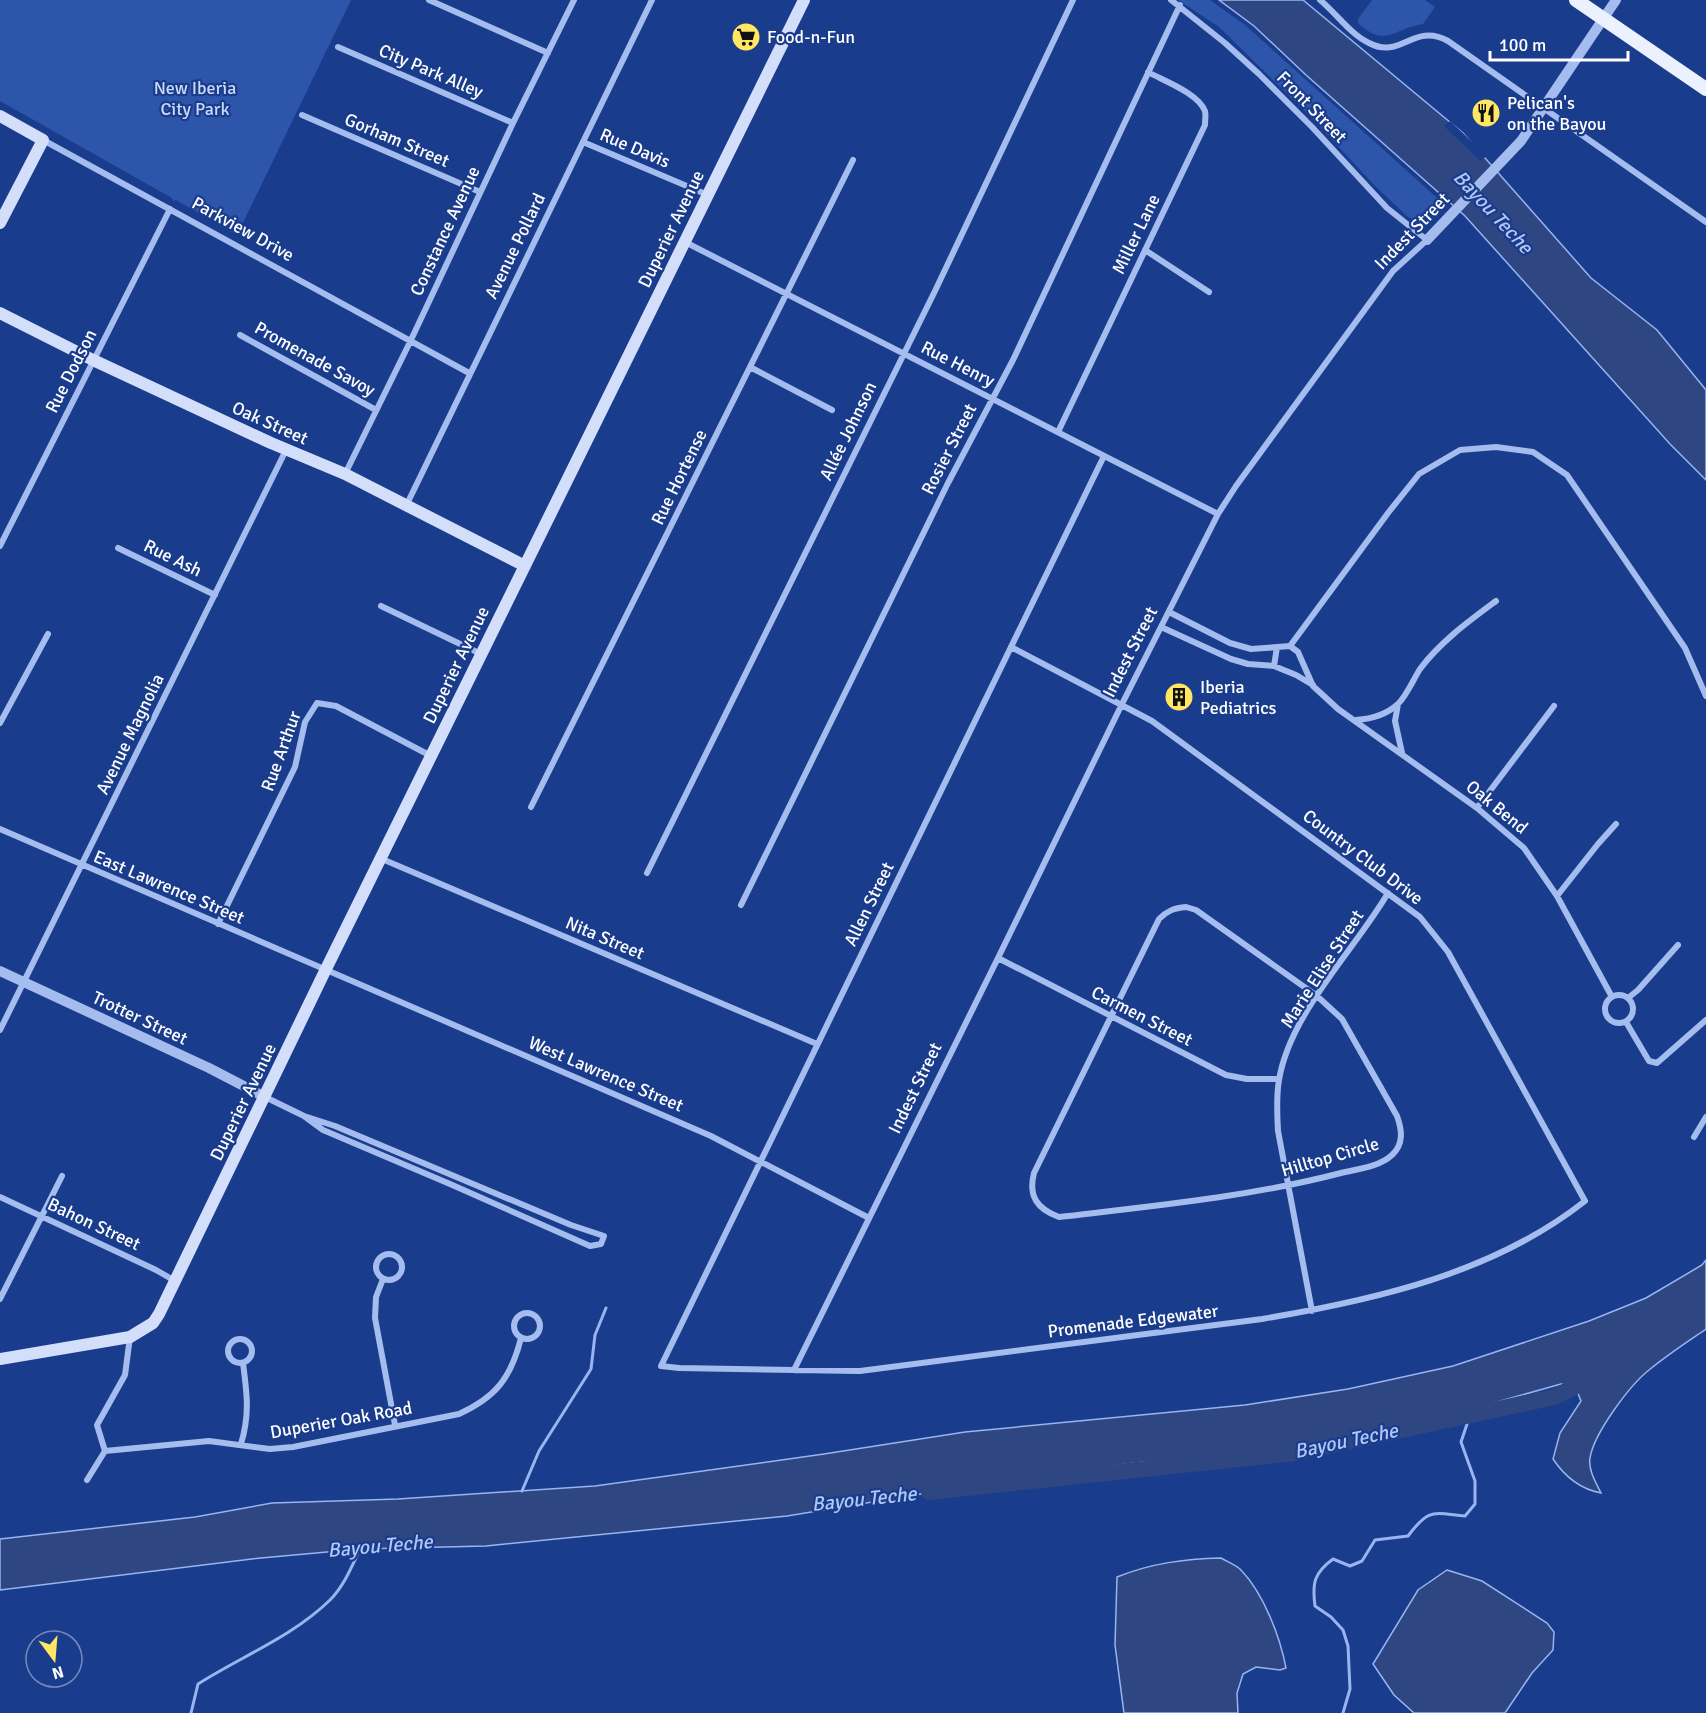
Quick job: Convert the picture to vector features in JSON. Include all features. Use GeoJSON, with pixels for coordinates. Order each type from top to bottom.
{"type":"FeatureCollection","features":[{"type":"Feature","properties":{"kind":"main road","name":"Duperier Avenue"},"geometry":{"type":"LineString","coordinates":[[130,1337],[153,1323],[175,1281],[802,0]]}},
{"type":"Feature","properties":{"kind":"main road"},"geometry":{"type":"LineString","coordinates":[[1576,0],[1706,89]]}},
{"type":"Feature","properties":{"kind":"main road","name":"Parkview Drive"},"geometry":{"type":"LineString","coordinates":[[0,116],[43,140]]}},
{"type":"Feature","properties":{"kind":"main road"},"geometry":{"type":"LineString","coordinates":[[0,224],[43,140]]}},
{"type":"Feature","properties":{"kind":"main road","name":"Oak Street"},"geometry":{"type":"LineString","coordinates":[[0,314],[286,450],[345,474],[525,566]]}},
{"type":"Feature","properties":{"kind":"main road"},"geometry":{"type":"LineString","coordinates":[[0,1359],[130,1337]]}},
{"type":"Feature","properties":{"kind":"street"},"geometry":{"type":"LineString","coordinates":[[429,0],[548,53]]}},
{"type":"Feature","properties":{"kind":"street","name":"Constance Avenue"},"geometry":{"type":"LineString","coordinates":[[345,474],[574,0]]}},
{"type":"Feature","properties":{"kind":"street","name":"Avenue Pollard"},"geometry":{"type":"LineString","coordinates":[[406,506],[652,0]]}},
{"type":"Feature","properties":{"kind":"street","name":"Allée Johnson"},"geometry":{"type":"LineString","coordinates":[[647,873],[903,353],[1073,0]]}},
{"type":"Feature","properties":{"kind":"street","name":"Front Street"},"geometry":{"type":"LineString","coordinates":[[1171,0],[1180,5],[1259,74],[1388,208],[1427,240]]}},
{"type":"Feature","properties":{"kind":"street"},"geometry":{"type":"LineString","coordinates":[[1320,0],[1359,37],[1382,48],[1394,48],[1426,34],[1437,35],[1706,222]]}},
{"type":"Feature","properties":{"kind":"street","name":"Indest Street"},"geometry":{"type":"LineString","coordinates":[[794,1370],[1218,514],[1393,271],[1427,240],[1521,141],[1616,0]]}},
{"type":"Feature","properties":{"kind":"street","name":"Rosier Street"},"geometry":{"type":"LineString","coordinates":[[741,905],[991,398],[1013,360],[1180,5]]}},
{"type":"Feature","properties":{"kind":"street","name":"City Park Alley"},"geometry":{"type":"LineString","coordinates":[[338,47],[513,123]]}},
{"type":"Feature","properties":{"kind":"street","name":"Miller Lane"},"geometry":{"type":"LineString","coordinates":[[1058,432],[1205,125],[1206,113],[1200,103],[1191,95],[1148,72]]}},
{"type":"Feature","properties":{"kind":"street","name":"Gorham Street"},"geometry":{"type":"LineString","coordinates":[[302,115],[480,192]]}},
{"type":"Feature","properties":{"kind":"street","name":"Parkview Drive"},"geometry":{"type":"LineString","coordinates":[[43,140],[469,373]]}},
{"type":"Feature","properties":{"kind":"street","name":"Rue Davis"},"geometry":{"type":"LineString","coordinates":[[583,142],[708,195]]}},
{"type":"Feature","properties":{"kind":"street","name":"Rue Hortense"},"geometry":{"type":"LineString","coordinates":[[531,807],[853,160]]}},
{"type":"Feature","properties":{"kind":"street","name":"Rue Dodson"},"geometry":{"type":"LineString","coordinates":[[0,546],[170,209]]}},
{"type":"Feature","properties":{"kind":"street","name":"Rue Henry"},"geometry":{"type":"LineString","coordinates":[[684,242],[1218,514]]}},
{"type":"Feature","properties":{"kind":"street"},"geometry":{"type":"LineString","coordinates":[[1145,250],[1209,292]]}},
{"type":"Feature","properties":{"kind":"street","name":"Promenade Savoy"},"geometry":{"type":"LineString","coordinates":[[240,335],[376,410]]}},
{"type":"Feature","properties":{"kind":"street"},"geometry":{"type":"LineString","coordinates":[[750,367],[832,410]]}},
{"type":"Feature","properties":{"kind":"street"},"geometry":{"type":"LineString","coordinates":[[1169,612],[1230,643],[1251,649],[1290,646],[1419,474],[1460,450],[1496,447],[1533,452],[1567,475],[1685,648],[1706,696]]}},
{"type":"Feature","properties":{"kind":"street","name":"Avenue Magnolia"},"geometry":{"type":"LineString","coordinates":[[0,1030],[286,450]]}},
{"type":"Feature","properties":{"kind":"street","name":"Allen Street"},"geometry":{"type":"LineString","coordinates":[[661,1366],[1104,456]]}},
{"type":"Feature","properties":{"kind":"street"},"geometry":{"type":"LineString","coordinates":[[0,529],[7,533]]}},
{"type":"Feature","properties":{"kind":"street","name":"Rue Ash"},"geometry":{"type":"LineString","coordinates":[[118,548],[215,595]]}},
{"type":"Feature","properties":{"kind":"street"},"geometry":{"type":"LineString","coordinates":[[1402,753],[1395,721],[1399,703],[1421,668],[1458,630],[1496,601]]}},
{"type":"Feature","properties":{"kind":"street"},"geometry":{"type":"LineString","coordinates":[[381,606],[481,654]]}},
{"type":"Feature","properties":{"kind":"street","name":"Oak Bend"},"geometry":{"type":"LineString","coordinates":[[1161,627],[1231,659],[1248,664],[1274,666],[1296,675],[1313,686],[1338,709],[1477,807],[1524,848],[1557,896],[1612,996],[1605,1005],[1606,1016],[1615,1023],[1626,1022]]}},
{"type":"Feature","properties":{"kind":"street"},"geometry":{"type":"LineString","coordinates":[[0,723],[48,634]]}},
{"type":"Feature","properties":{"kind":"street"},"geometry":{"type":"LineString","coordinates":[[1274,666],[1277,646]]}},
{"type":"Feature","properties":{"kind":"street","name":"Oak Bend"},"geometry":{"type":"LineString","coordinates":[[1290,646],[1298,652],[1313,686]]}},
{"type":"Feature","properties":{"kind":"street","name":"Country Club Drive"},"geometry":{"type":"LineString","coordinates":[[1011,647],[1152,721],[1420,917],[1448,952],[1585,1201]]}},
{"type":"Feature","properties":{"kind":"street","name":"Rue Arthur"},"geometry":{"type":"LineString","coordinates":[[218,924],[295,767],[305,722],[317,703],[336,706],[431,756]]}},
{"type":"Feature","properties":{"kind":"street"},"geometry":{"type":"LineString","coordinates":[[1356,720],[1370,719],[1383,714],[1399,703]]}},
{"type":"Feature","properties":{"kind":"street"},"geometry":{"type":"LineString","coordinates":[[1477,807],[1554,706]]}},
{"type":"Feature","properties":{"kind":"street"},"geometry":{"type":"LineString","coordinates":[[1557,896],[1616,824]]}},
{"type":"Feature","properties":{"kind":"street","name":"East Lawrence Street"},"geometry":{"type":"LineString","coordinates":[[0,830],[325,971]]}},
{"type":"Feature","properties":{"kind":"street","name":"Nita Street"},"geometry":{"type":"LineString","coordinates":[[382,859],[817,1044]]}},
{"type":"Feature","properties":{"kind":"street","name":"Marie Elise Street"},"geometry":{"type":"LineString","coordinates":[[1312,1311],[1278,1131],[1279,1079],[1286,1054],[1300,1022],[1376,914],[1388,893]]}},
{"type":"Feature","properties":{"kind":"street","name":"Hilltop Circle"},"geometry":{"type":"LineString","coordinates":[[1186,907],[1196,910],[1317,996],[1342,1019],[1397,1116],[1401,1127],[1401,1140],[1394,1154],[1380,1163],[1288,1186],[1224,1197],[1059,1217],[1047,1213],[1038,1206],[1032,1196],[1031,1184],[1034,1173],[1111,1017],[1159,919],[1166,912],[1176,908],[1186,907]]}},
{"type":"Feature","properties":{"kind":"street"},"geometry":{"type":"LineString","coordinates":[[1628,998],[1678,945]]}},
{"type":"Feature","properties":{"kind":"street","name":"Carmen Street"},"geometry":{"type":"LineString","coordinates":[[998,958],[1226,1075],[1247,1079],[1279,1079]]}},
{"type":"Feature","properties":{"kind":"street","name":"Trotter Street"},"geometry":{"type":"LineString","coordinates":[[0,971],[209,1068],[265,1097]]}},
{"type":"Feature","properties":{"kind":"street","name":"West Lawrence Street"},"geometry":{"type":"LineString","coordinates":[[325,971],[711,1136],[869,1218]]}},
{"type":"Feature","properties":{"kind":"street"},"geometry":{"type":"LineString","coordinates":[[1612,996],[1623,995],[1628,998],[1634,1008],[1626,1022],[1649,1061],[1657,1063],[1706,1020]]}},
{"type":"Feature","properties":{"kind":"street"},"geometry":{"type":"LineString","coordinates":[[265,1097],[304,1116],[352,1133],[550,1216],[604,1236],[601,1244],[590,1246],[547,1225],[323,1131],[304,1116]]}},
{"type":"Feature","properties":{"kind":"street"},"geometry":{"type":"LineString","coordinates":[[1694,1137],[1706,1117]]}},
{"type":"Feature","properties":{"kind":"street"},"geometry":{"type":"LineString","coordinates":[[348,1141],[352,1133]]}},
{"type":"Feature","properties":{"kind":"street"},"geometry":{"type":"LineString","coordinates":[[450,1184],[454,1175]]}},
{"type":"Feature","properties":{"kind":"street"},"geometry":{"type":"LineString","coordinates":[[0,1299],[62,1176]]}},
{"type":"Feature","properties":{"kind":"street","name":"Bahon Street"},"geometry":{"type":"LineString","coordinates":[[0,1197],[175,1281]]}},
{"type":"Feature","properties":{"kind":"street","name":"Promenade Edgewater"},"geometry":{"type":"LineString","coordinates":[[661,1366],[860,1371],[1312,1311],[1443,1276],[1490,1259],[1549,1227],[1585,1201]]}},
{"type":"Feature","properties":{"kind":"street"},"geometry":{"type":"LineString","coordinates":[[547,1225],[550,1216]]}},
{"type":"Feature","properties":{"kind":"street"},"geometry":{"type":"LineString","coordinates":[[387,1253],[395,1255],[401,1261],[400,1275],[392,1280],[383,1279],[375,1269],[376,1261],[387,1253]]}},
{"type":"Feature","properties":{"kind":"street"},"geometry":{"type":"LineString","coordinates":[[383,1279],[376,1297],[375,1318],[396,1425]]}},
{"type":"Feature","properties":{"kind":"street","name":"Duperier Oak Road"},"geometry":{"type":"LineString","coordinates":[[522,1314],[531,1314],[538,1319],[539,1331],[530,1339],[522,1338],[515,1332],[514,1323],[522,1314]]}},
{"type":"Feature","properties":{"kind":"street"},"geometry":{"type":"LineString","coordinates":[[87,1480],[105,1450],[97,1425],[125,1375],[130,1337]]}},
{"type":"Feature","properties":{"kind":"street","name":"Duperier Oak Road"},"geometry":{"type":"LineString","coordinates":[[105,1450],[209,1441],[270,1449],[293,1447],[459,1414],[480,1405],[497,1390],[510,1371],[522,1338]]}},
{"type":"Feature","properties":{"kind":"street"},"geometry":{"type":"LineString","coordinates":[[236,1339],[248,1341],[252,1347],[250,1359],[243,1363],[235,1362],[229,1356],[228,1348],[236,1339]]}},
{"type":"Feature","properties":{"kind":"street"},"geometry":{"type":"LineString","coordinates":[[241,1444],[247,1423],[243,1363]]}},
{"type":"Feature","properties":{"kind":"green space","name":"New Iberia City Park"},"geometry":{"type":"Polygon","coordinates":[[[0,0],[351,0],[237,235],[176,200],[173,201],[172,198],[0,101],[0,0]]]}},
{"type":"Feature","properties":{"kind":"green space"},"geometry":{"type":"Polygon","coordinates":[[[1178,0],[1210,0],[1245,25],[1446,206],[1425,225],[1408,217],[1219,27],[1178,0]]]}},
{"type":"Feature","properties":{"kind":"green space"},"geometry":{"type":"Polygon","coordinates":[[[1372,0],[1425,0],[1435,7],[1423,24],[1383,36],[1368,31],[1358,23],[1358,19],[1372,0]]]}},
{"type":"Feature","properties":{"kind":"water"},"geometry":{"type":"Polygon","coordinates":[[[1219,0],[1303,0],[1463,133],[1591,278],[1657,330],[1706,390],[1706,480],[1670,444],[1465,216],[1254,26],[1219,0]]]}},
{"type":"Feature","properties":{"kind":"water"},"geometry":{"type":"Polygon","coordinates":[[[1706,1260],[1706,1329],[1641,1377],[1605,1423],[1590,1458],[1590,1467],[1601,1493],[1586,1489],[1574,1481],[1553,1459],[1560,1433],[1581,1401],[1575,1386],[1561,1384],[1472,1409],[1303,1447],[1213,1458],[1144,1462],[1084,1469],[787,1516],[486,1546],[360,1549],[261,1558],[0,1590],[0,1539],[195,1517],[272,1503],[398,1499],[595,1486],[965,1432],[1245,1405],[1348,1389],[1453,1366],[1589,1321],[1646,1298],[1702,1265],[1706,1260]]]}},
{"type":"Feature","properties":{"kind":"water"},"geometry":{"type":"Polygon","coordinates":[[[1221,1558],[1241,1570],[1257,1591],[1280,1643],[1286,1668],[1280,1670],[1256,1667],[1243,1674],[1237,1693],[1238,1713],[1124,1713],[1115,1645],[1117,1577],[1168,1563],[1221,1558]]]}},
{"type":"Feature","properties":{"kind":"water"},"geometry":{"type":"Polygon","coordinates":[[[1447,1570],[1482,1581],[1547,1623],[1554,1632],[1553,1650],[1532,1673],[1505,1713],[1414,1713],[1394,1695],[1373,1664],[1418,1590],[1447,1570]]]}},
{"type":"Feature","properties":{"kind":"pier"},"geometry":{"type":"Polygon","coordinates":[[[1450,121],[1487,156],[1480,161],[1444,126],[1450,121]]]}},
{"type":"Feature","properties":{"kind":"waterway"},"geometry":{"type":"LineString","coordinates":[[522,1491],[539,1451],[591,1369],[595,1335],[606,1308]]}},
{"type":"Feature","properties":{"kind":"waterway","name":"Bayou Teche"},"geometry":{"type":"LineString","coordinates":[[929,1492],[1295,1453],[1554,1397],[1596,1376]]}},
{"type":"Feature","properties":{"kind":"waterway"},"geometry":{"type":"LineString","coordinates":[[1343,1713],[1350,1689],[1348,1646],[1343,1630],[1331,1617],[1315,1606],[1314,1585],[1318,1574],[1333,1559],[1350,1566],[1362,1561],[1375,1540],[1408,1536],[1421,1521],[1432,1514],[1465,1516],[1475,1504],[1475,1481],[1461,1442],[1472,1409]]}},
{"type":"Feature","properties":{"kind":"waterway"},"geometry":{"type":"LineString","coordinates":[[191,1713],[198,1684],[300,1625],[315,1613],[339,1589],[360,1549]]}},
{"type":"Feature","properties":{"kind":"place","name":"Food-n-Fun"},"geometry":{"type":"Point","coordinates":[746,37]}},
{"type":"Feature","properties":{"kind":"place","name":"Pelican's on the Bayou"},"geometry":{"type":"Point","coordinates":[1486,113]}},
{"type":"Feature","properties":{"kind":"place","name":"Iberia Pediatrics"},"geometry":{"type":"Point","coordinates":[1179,697]}}]}
